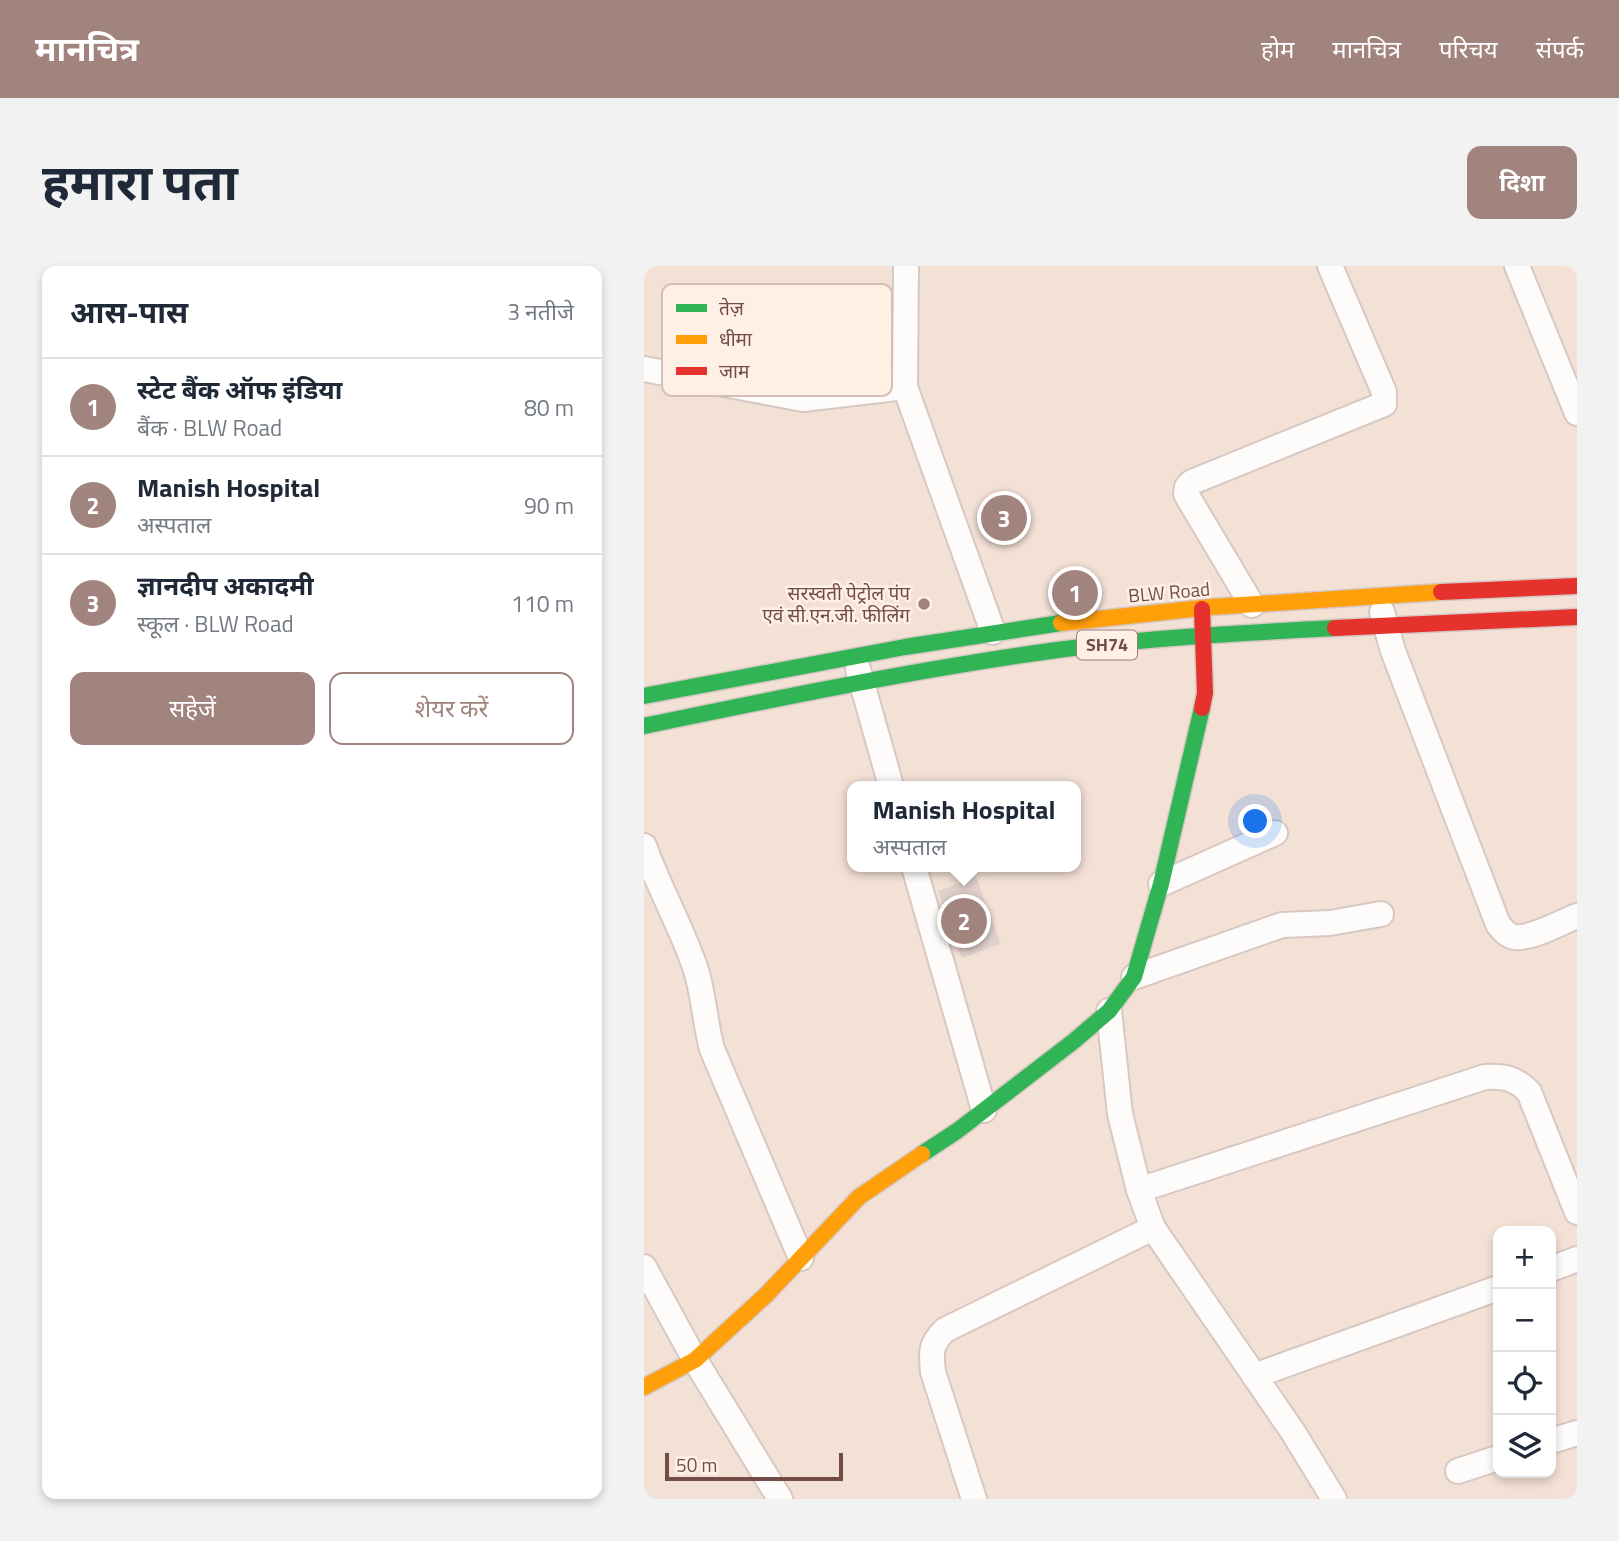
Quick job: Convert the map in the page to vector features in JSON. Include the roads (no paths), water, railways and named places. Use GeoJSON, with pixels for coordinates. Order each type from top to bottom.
{"type":"FeatureCollection","features":[{"type":"Feature","properties":{"kind":"main road","name":"BLW Road"},"geometry":{"type":"LineString","coordinates":[[644,696],[855,655],[1072,622],[1377,594],[1577,586]]}},
{"type":"Feature","properties":{"kind":"main road"},"geometry":{"type":"LineString","coordinates":[[644,1387],[695,1360],[766,1295],[859,1197],[957,1131],[1110,1011],[1134,977],[1161,884],[1205,693],[1202,609]]}},
{"type":"Feature","properties":{"kind":"main road","name":"SH74"},"geometry":{"type":"LineString","coordinates":[[644,726],[861,682],[1112,644],[1385,624],[1577,617]]}},
{"type":"Feature","properties":{"kind":"street"},"geometry":{"type":"LineString","coordinates":[[906,266],[905,387],[993,632]]}},
{"type":"Feature","properties":{"kind":"street"},"geometry":{"type":"LineString","coordinates":[[1252,605],[1186,494],[1187,487],[1192,482],[1384,404],[1384,392],[1330,266]]}},
{"type":"Feature","properties":{"kind":"street"},"geometry":{"type":"LineString","coordinates":[[1517,266],[1577,413]]}},
{"type":"Feature","properties":{"kind":"street"},"geometry":{"type":"LineString","coordinates":[[644,369],[662,372]]}},
{"type":"Feature","properties":{"kind":"street"},"geometry":{"type":"LineString","coordinates":[[892,389],[905,387]]}},
{"type":"Feature","properties":{"kind":"street"},"geometry":{"type":"LineString","coordinates":[[787,396],[803,399],[828,396]]}},
{"type":"Feature","properties":{"kind":"street"},"geometry":{"type":"LineString","coordinates":[[1377,594],[1393,652],[1497,923],[1505,933],[1515,938],[1577,916]]}},
{"type":"Feature","properties":{"kind":"street"},"geometry":{"type":"LineString","coordinates":[[855,655],[890,781]]}},
{"type":"Feature","properties":{"kind":"street"},"geometry":{"type":"LineString","coordinates":[[1161,884],[1275,833]]}},
{"type":"Feature","properties":{"kind":"street"},"geometry":{"type":"LineString","coordinates":[[644,846],[695,967],[704,998],[706,1025],[712,1049],[801,1258]]}},
{"type":"Feature","properties":{"kind":"street"},"geometry":{"type":"LineString","coordinates":[[915,872],[984,1110]]}},
{"type":"Feature","properties":{"kind":"street"},"geometry":{"type":"LineString","coordinates":[[1134,977],[1282,925],[1330,923],[1381,914]]}},
{"type":"Feature","properties":{"kind":"street"},"geometry":{"type":"LineString","coordinates":[[1110,1011],[1120,1114],[1139,1190],[1153,1228],[1293,1432],[1334,1499]]}},
{"type":"Feature","properties":{"kind":"street"},"geometry":{"type":"LineString","coordinates":[[1139,1190],[1485,1077],[1503,1076],[1517,1080],[1529,1092],[1574,1197]]}},
{"type":"Feature","properties":{"kind":"street"},"geometry":{"type":"LineString","coordinates":[[974,1499],[933,1372],[930,1350],[936,1338],[945,1330],[1153,1228]]}},
{"type":"Feature","properties":{"kind":"street"},"geometry":{"type":"LineString","coordinates":[[1556,1267],[1577,1259]]}},
{"type":"Feature","properties":{"kind":"street"},"geometry":{"type":"LineString","coordinates":[[644,1267],[695,1360],[780,1499]]}},
{"type":"Feature","properties":{"kind":"street"},"geometry":{"type":"LineString","coordinates":[[1254,1376],[1495,1289]]}},
{"type":"Feature","properties":{"kind":"street"},"geometry":{"type":"LineString","coordinates":[[1556,1439],[1577,1433]]}},
{"type":"Feature","properties":{"kind":"street"},"geometry":{"type":"LineString","coordinates":[[1458,1471],[1493,1460]]}},
{"type":"Feature","properties":{"kind":"place","name":"ज्ञानदीप अकादमी"},"geometry":{"type":"Point","coordinates":[1004,518]}},
{"type":"Feature","properties":{"kind":"place","name":"स्टेट बैंक ऑफ इंडिया"},"geometry":{"type":"Point","coordinates":[1075,593]}},
{"type":"Feature","properties":{"kind":"place","name":"सरस्वती पेट्रोल पंप एवं सी.एन.जी. फीलिंग"},"geometry":{"type":"Point","coordinates":[924,604]}},
{"type":"Feature","properties":{"kind":"place","name":"Manish Hospital"},"geometry":{"type":"Point","coordinates":[964,921]}}]}
